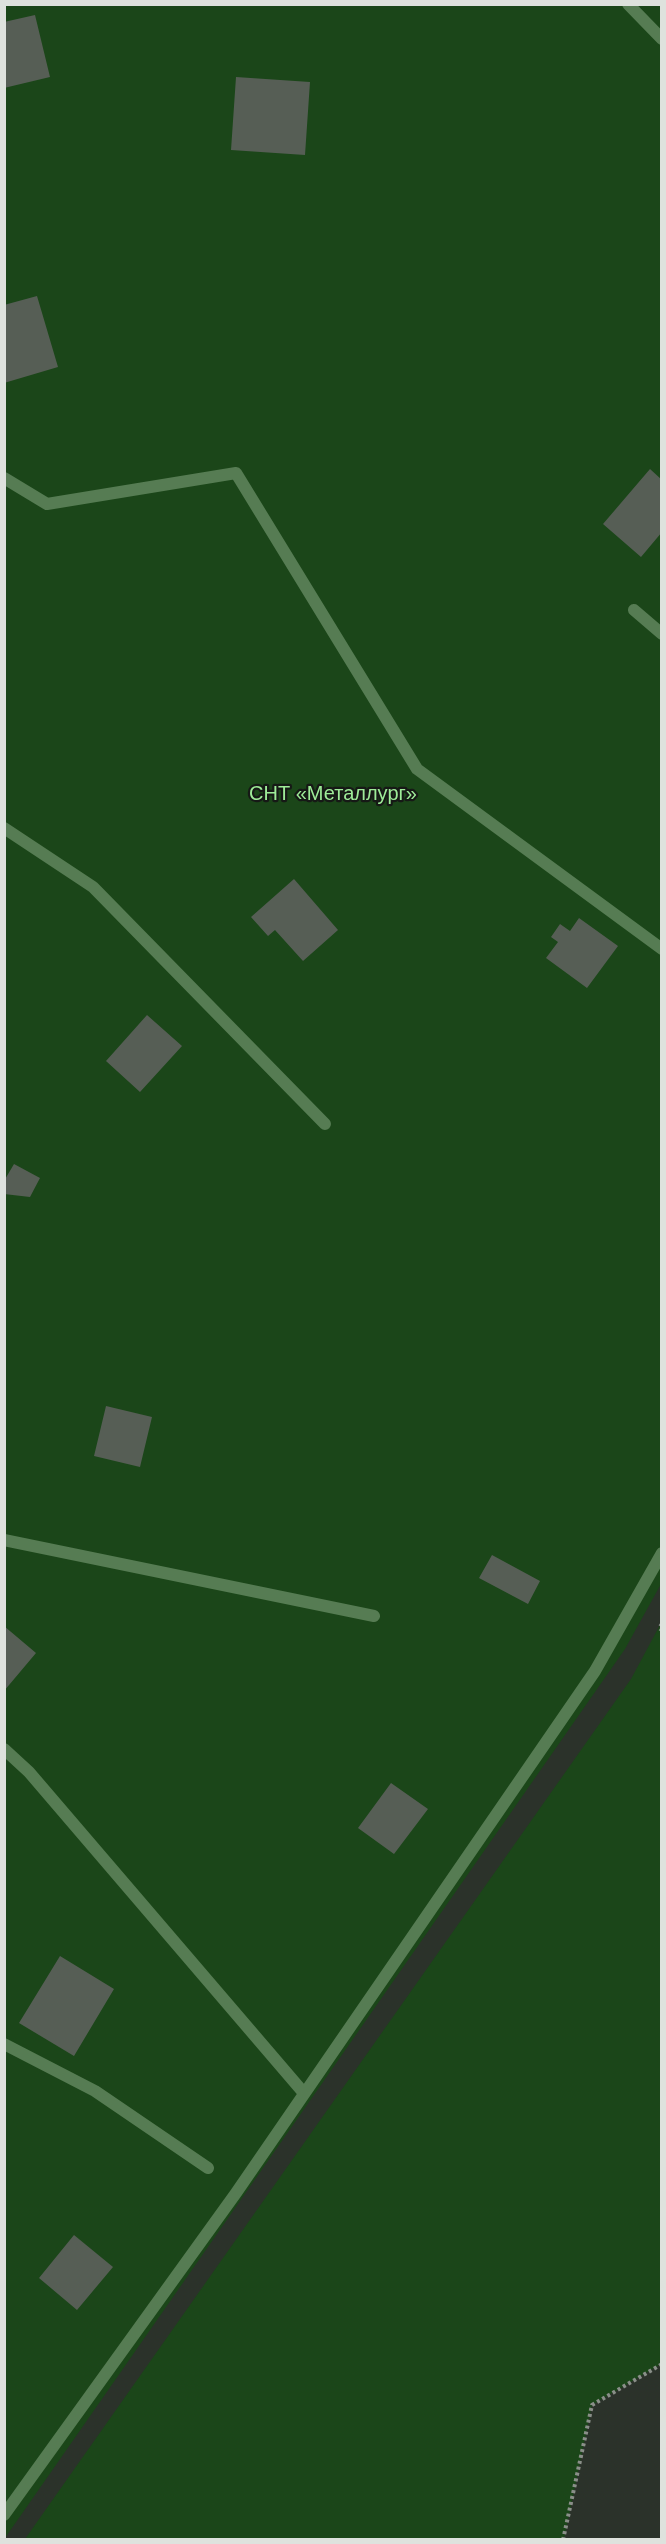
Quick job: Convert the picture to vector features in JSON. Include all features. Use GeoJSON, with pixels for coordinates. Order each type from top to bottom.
{"type":"FeatureCollection","features":[{"type":"Feature","properties":{"kind":"street"},"geometry":{"type":"LineString","coordinates":[[628,4],[662,39]]}},
{"type":"Feature","properties":{"kind":"street"},"geometry":{"type":"LineString","coordinates":[[4,478],[47,504],[236,473],[417,769],[662,949]]}},
{"type":"Feature","properties":{"kind":"street"},"geometry":{"type":"LineString","coordinates":[[634,610],[662,634]]}},
{"type":"Feature","properties":{"kind":"street"},"geometry":{"type":"LineString","coordinates":[[4,828],[93,887],[325,1124]]}},
{"type":"Feature","properties":{"kind":"street"},"geometry":{"type":"LineString","coordinates":[[4,1540],[375,1616]]}},
{"type":"Feature","properties":{"kind":"street"},"geometry":{"type":"LineString","coordinates":[[4,2515],[236,2193],[303,2091],[595,1671],[662,1553]]}},
{"type":"Feature","properties":{"kind":"street"},"geometry":{"type":"LineString","coordinates":[[4,1749],[29,1772],[303,2091]]}},
{"type":"Feature","properties":{"kind":"street"},"geometry":{"type":"LineString","coordinates":[[4,2044],[95,2091],[208,2168]]}},
{"type":"Feature","properties":{"kind":"path"},"geometry":{"type":"LineString","coordinates":[[662,1624],[659,1628],[662,1630]]}},
{"type":"Feature","properties":{"kind":"path"},"geometry":{"type":"LineString","coordinates":[[563,2540],[592,2405],[662,2364]]}},
{"type":"Feature","properties":{"kind":"green space","name":"СНТ «Металлург»"},"geometry":{"type":"Polygon","coordinates":[[[5,5],[661,5],[661,1584],[625,1649],[5,2538],[5,5]]]}},
{"type":"Feature","properties":{"kind":"green space"},"geometry":{"type":"Polygon","coordinates":[[[661,1623],[661,2364],[592,2405],[564,2539],[25,2539],[631,1679],[661,1623]]]}},
{"type":"Feature","properties":{"kind":"building"},"geometry":{"type":"Polygon","coordinates":[[[35,15],[50,77],[4,88],[4,22],[35,15]]]}},
{"type":"Feature","properties":{"kind":"building"},"geometry":{"type":"Polygon","coordinates":[[[236,77],[310,82],[305,155],[231,150],[236,77]]]}},
{"type":"Feature","properties":{"kind":"building"},"geometry":{"type":"Polygon","coordinates":[[[37,296],[58,367],[4,383],[4,305],[37,296]]]}},
{"type":"Feature","properties":{"kind":"building"},"geometry":{"type":"Polygon","coordinates":[[[650,469],[662,480],[662,532],[641,557],[603,524],[650,469]]]}},
{"type":"Feature","properties":{"kind":"building"},"geometry":{"type":"Polygon","coordinates":[[[294,879],[338,930],[303,961],[275,930],[268,936],[251,917],[294,879]]]}},
{"type":"Feature","properties":{"kind":"building"},"geometry":{"type":"Polygon","coordinates":[[[579,918],[618,946],[587,988],[546,958],[558,942],[551,937],[560,924],[570,931],[579,918]]]}},
{"type":"Feature","properties":{"kind":"building"},"geometry":{"type":"Polygon","coordinates":[[[147,1015],[182,1046],[140,1092],[106,1061],[147,1015]]]}},
{"type":"Feature","properties":{"kind":"building"},"geometry":{"type":"Polygon","coordinates":[[[14,1164],[40,1178],[30,1197],[4,1194],[4,1181],[14,1164]]]}},
{"type":"Feature","properties":{"kind":"building"},"geometry":{"type":"Polygon","coordinates":[[[106,1406],[152,1417],[140,1467],[94,1456],[106,1406]]]}},
{"type":"Feature","properties":{"kind":"building"},"geometry":{"type":"Polygon","coordinates":[[[492,1555],[540,1581],[528,1604],[479,1578],[492,1555]]]}},
{"type":"Feature","properties":{"kind":"building"},"geometry":{"type":"Polygon","coordinates":[[[4,1626],[36,1653],[4,1691],[4,1626]]]}},
{"type":"Feature","properties":{"kind":"building"},"geometry":{"type":"Polygon","coordinates":[[[391,1783],[428,1809],[394,1854],[358,1828],[391,1783]]]}},
{"type":"Feature","properties":{"kind":"building"},"geometry":{"type":"Polygon","coordinates":[[[60,1956],[114,1989],[74,2056],[19,2023],[60,1956]]]}},
{"type":"Feature","properties":{"kind":"building"},"geometry":{"type":"Polygon","coordinates":[[[74,2235],[113,2267],[77,2310],[39,2278],[74,2235]]]}}]}
